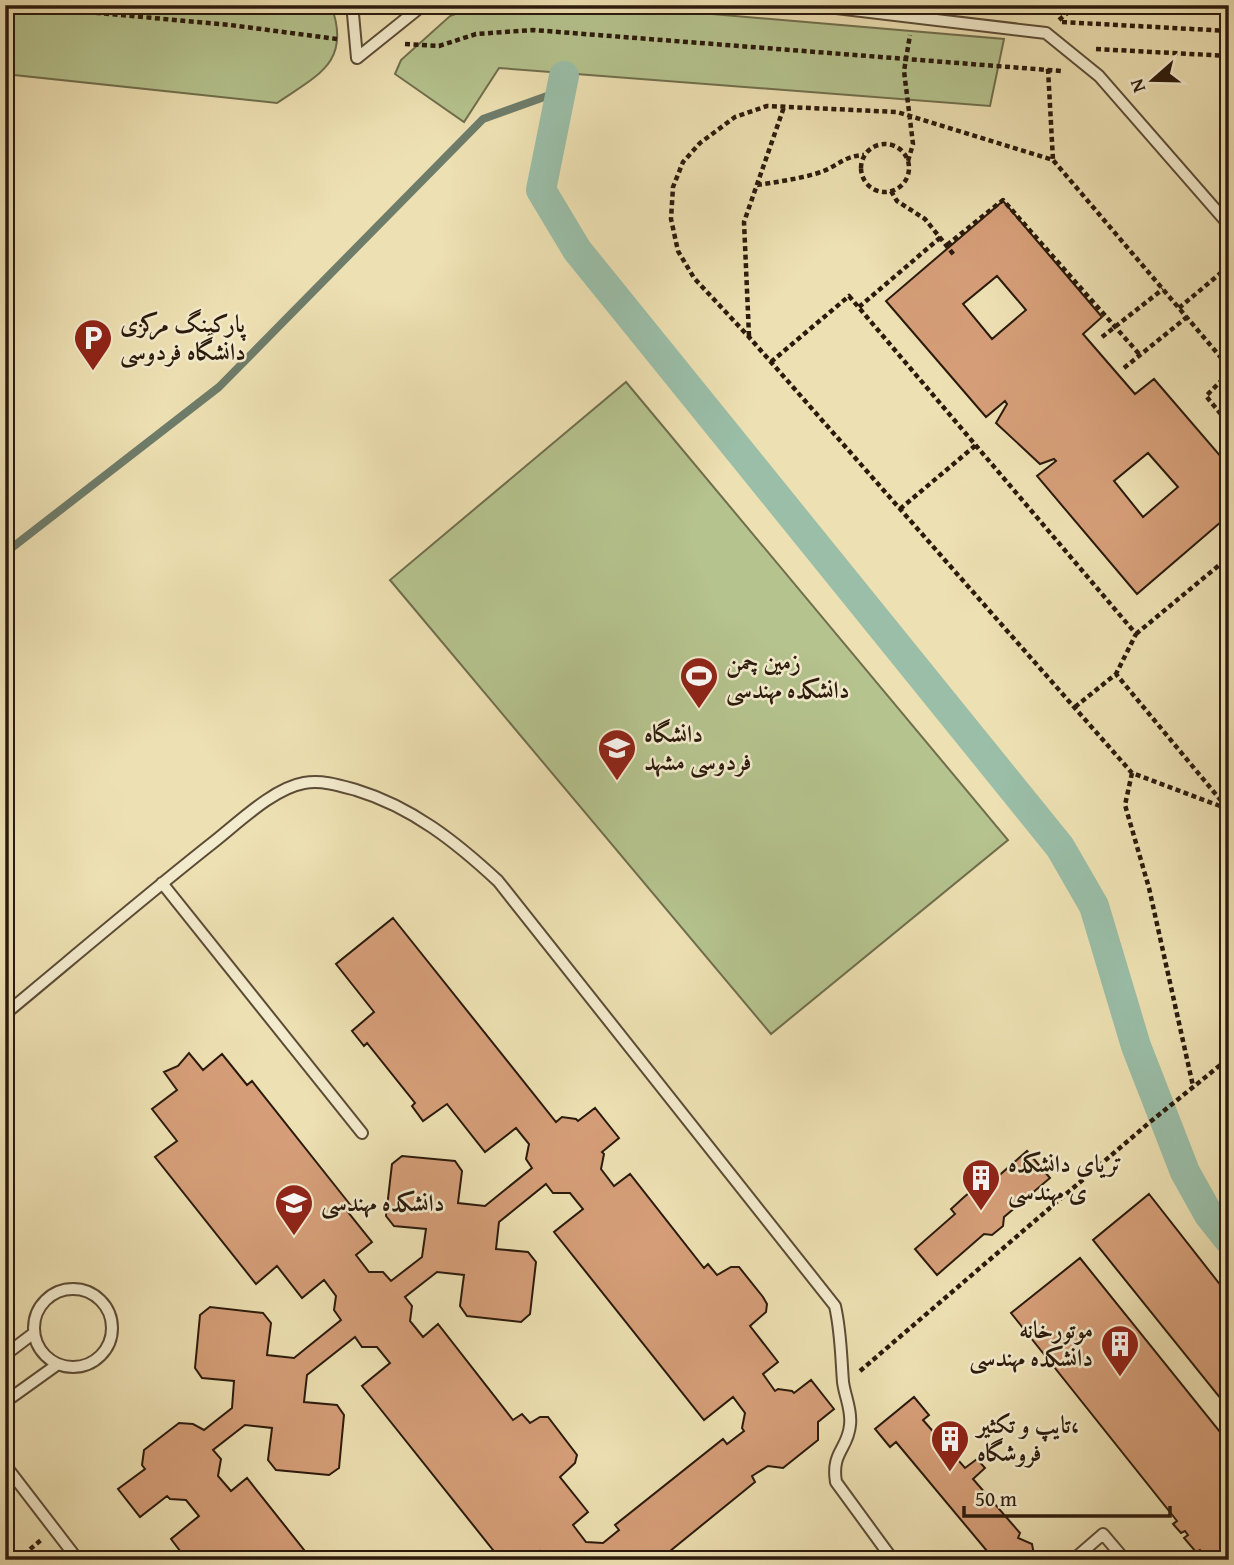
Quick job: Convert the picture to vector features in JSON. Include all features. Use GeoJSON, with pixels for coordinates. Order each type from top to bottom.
{"type":"FeatureCollection","features":[{"type":"Feature","properties":{"kind":"lane"},"geometry":{"type":"LineString","coordinates":[[349,5],[353,14],[357,58],[423,5]]}},
{"type":"Feature","properties":{"kind":"lane"},"geometry":{"type":"LineString","coordinates":[[811,5],[1046,33],[1100,76],[1229,225]]}},
{"type":"Feature","properties":{"kind":"lane"},"geometry":{"type":"LineString","coordinates":[[5,1014],[162,883],[270,798],[301,783],[327,782],[373,796],[425,821],[465,850],[498,881],[835,1306],[841,1330],[844,1385],[851,1416],[850,1430],[834,1468],[836,1482],[893,1560]]}},
{"type":"Feature","properties":{"kind":"lane"},"geometry":{"type":"LineString","coordinates":[[162,883],[362,1133]]}},
{"type":"Feature","properties":{"kind":"lane"},"geometry":{"type":"LineString","coordinates":[[75,1288],[88,1291],[99,1298],[108,1310],[112,1323],[106,1349],[85,1365],[71,1367],[58,1364],[38,1346],[34,1319],[49,1296],[61,1290],[75,1288]]}},
{"type":"Feature","properties":{"kind":"lane"},"geometry":{"type":"LineString","coordinates":[[5,1355],[34,1332]]}},
{"type":"Feature","properties":{"kind":"lane"},"geometry":{"type":"LineString","coordinates":[[5,1402],[58,1364]]}},
{"type":"Feature","properties":{"kind":"lane"},"geometry":{"type":"LineString","coordinates":[[5,1465],[78,1560]]}},
{"type":"Feature","properties":{"kind":"lane"},"geometry":{"type":"LineString","coordinates":[[1073,1560],[1103,1534],[1125,1560]]}},
{"type":"Feature","properties":{"kind":"path"},"geometry":{"type":"LineString","coordinates":[[10,5],[230,25],[355,41]]}},
{"type":"Feature","properties":{"kind":"path"},"geometry":{"type":"LineString","coordinates":[[908,162],[897,147],[879,144],[864,155],[860,164],[861,174],[865,182],[881,192],[899,187],[908,171],[913,144],[904,71],[912,17]]}},
{"type":"Feature","properties":{"kind":"path"},"geometry":{"type":"LineString","coordinates":[[1058,21],[1229,31]]}},
{"type":"Feature","properties":{"kind":"path"},"geometry":{"type":"LineString","coordinates":[[377,42],[439,46],[476,34],[533,30],[1048,69],[1100,76]]}},
{"type":"Feature","properties":{"kind":"path"},"geometry":{"type":"LineString","coordinates":[[1063,47],[1229,55]]}},
{"type":"Feature","properties":{"kind":"path"},"geometry":{"type":"LineString","coordinates":[[1048,69],[1054,160]]}},
{"type":"Feature","properties":{"kind":"path"},"geometry":{"type":"LineString","coordinates":[[1228,810],[1132,773],[695,278],[678,251],[671,219],[673,187],[683,162],[699,143],[735,117],[767,106],[897,112],[1054,160],[1229,366]]}},
{"type":"Feature","properties":{"kind":"path"},"geometry":{"type":"LineString","coordinates":[[749,337],[744,222],[785,107]]}},
{"type":"Feature","properties":{"kind":"path"},"geometry":{"type":"LineString","coordinates":[[757,185],[818,173],[834,167],[849,156],[864,155]]}},
{"type":"Feature","properties":{"kind":"path"},"geometry":{"type":"LineString","coordinates":[[891,191],[897,201],[925,219],[954,255]]}},
{"type":"Feature","properties":{"kind":"path"},"geometry":{"type":"LineString","coordinates":[[947,245],[1003,200],[1140,355]]}},
{"type":"Feature","properties":{"kind":"path"},"geometry":{"type":"LineString","coordinates":[[859,307],[941,237]]}},
{"type":"Feature","properties":{"kind":"path"},"geometry":{"type":"LineString","coordinates":[[1179,308],[1229,266]]}},
{"type":"Feature","properties":{"kind":"path"},"geometry":{"type":"LineString","coordinates":[[1102,337],[1163,289]]}},
{"type":"Feature","properties":{"kind":"path"},"geometry":{"type":"LineString","coordinates":[[771,362],[849,296],[1136,634]]}},
{"type":"Feature","properties":{"kind":"path"},"geometry":{"type":"LineString","coordinates":[[1124,368],[1187,317]]}},
{"type":"Feature","properties":{"kind":"path"},"geometry":{"type":"LineString","coordinates":[[1229,373],[1206,396],[1229,424]]}},
{"type":"Feature","properties":{"kind":"path"},"geometry":{"type":"LineString","coordinates":[[900,509],[976,445]]}},
{"type":"Feature","properties":{"kind":"path"},"geometry":{"type":"LineString","coordinates":[[1075,708],[1116,674],[1136,634],[1229,557]]}},
{"type":"Feature","properties":{"kind":"path"},"geometry":{"type":"LineString","coordinates":[[1116,674],[1228,810]]}},
{"type":"Feature","properties":{"kind":"path"},"geometry":{"type":"LineString","coordinates":[[1132,773],[1125,805],[1149,888],[1193,1086]]}},
{"type":"Feature","properties":{"kind":"path"},"geometry":{"type":"LineString","coordinates":[[844,1385],[1150,1122],[1229,1058]]}},
{"type":"Feature","properties":{"kind":"path"},"geometry":{"type":"LineString","coordinates":[[18,1560],[54,1530]]}},
{"type":"Feature","properties":{"kind":"green space"},"geometry":{"type":"Polygon","coordinates":[[[5,5],[331,5],[337,40],[334,54],[318,75],[277,103],[5,74],[5,5]]]}},
{"type":"Feature","properties":{"kind":"green space"},"geometry":{"type":"Polygon","coordinates":[[[479,5],[607,5],[1004,39],[990,106],[499,68],[464,122],[395,74],[401,60],[450,16],[479,5]]]}},
{"type":"Feature","properties":{"kind":"green space","name":"زمین چمن دانشکده مهندسی"},"geometry":{"type":"Polygon","coordinates":[[[626,382],[1008,840],[771,1034],[390,580],[626,382]]]}},
{"type":"Feature","properties":{"kind":"building"},"geometry":{"type":"Polygon","coordinates":[[[1003,201],[1102,317],[1083,334],[1135,394],[1154,379],[1229,466],[1229,515],[1137,594],[1037,476],[1056,461],[1054,459],[1040,464],[996,423],[1007,404],[1005,401],[986,417],[886,301],[1003,201]],[[997,276],[963,304],[992,339],[1026,310],[997,276]],[[1148,453],[1114,481],[1143,517],[1178,487],[1148,453]]]}},
{"type":"Feature","properties":{"kind":"building","name":"دانشکده مهندسی"},"geometry":{"type":"Polygon","coordinates":[[[393,918],[556,1122],[562,1117],[578,1121],[595,1108],[619,1138],[602,1152],[604,1154],[601,1169],[614,1186],[630,1174],[704,1268],[708,1264],[717,1275],[731,1267],[739,1267],[767,1304],[766,1312],[750,1326],[778,1362],[763,1374],[775,1391],[778,1389],[794,1393],[811,1380],[834,1409],[818,1422],[818,1440],[783,1468],[768,1466],[752,1476],[755,1482],[659,1560],[548,1560],[540,1551],[529,1560],[501,1560],[362,1386],[390,1363],[377,1347],[362,1347],[355,1337],[307,1375],[304,1402],[337,1405],[344,1415],[339,1468],[329,1475],[276,1470],[268,1460],[272,1428],[245,1425],[213,1450],[221,1459],[218,1476],[231,1491],[247,1478],[312,1560],[187,1560],[171,1539],[199,1516],[186,1500],[170,1499],[167,1496],[140,1517],[118,1489],[145,1469],[142,1465],[144,1450],[179,1423],[193,1424],[204,1430],[232,1408],[234,1381],[202,1378],[195,1368],[200,1315],[210,1307],[263,1313],[271,1323],[267,1355],[294,1358],[341,1320],[334,1310],[336,1296],[324,1280],[302,1298],[277,1266],[256,1284],[155,1157],[177,1141],[152,1109],[177,1090],[164,1072],[178,1066],[189,1053],[203,1070],[222,1054],[247,1085],[252,1081],[352,1207],[347,1211],[372,1242],[356,1255],[369,1272],[383,1272],[391,1281],[422,1257],[426,1229],[394,1226],[386,1216],[392,1164],[402,1156],[455,1161],[462,1171],[458,1203],[485,1206],[532,1168],[526,1159],[529,1144],[516,1128],[485,1152],[447,1104],[423,1121],[412,1106],[415,1103],[367,1043],[364,1046],[352,1031],[374,1012],[336,964],[393,918]],[[546,1184],[499,1222],[496,1249],[528,1252],[536,1262],[530,1314],[521,1322],[467,1316],[460,1306],[464,1275],[437,1272],[405,1297],[412,1306],[410,1321],[423,1337],[438,1324],[513,1420],[522,1414],[530,1423],[540,1417],[548,1417],[577,1455],[575,1463],[560,1477],[588,1512],[573,1525],[586,1542],[603,1543],[619,1530],[615,1525],[723,1439],[727,1444],[744,1431],[742,1428],[745,1413],[733,1397],[704,1420],[554,1232],[583,1209],[570,1193],[553,1193],[546,1184]]]}},
{"type":"Feature","properties":{"kind":"building","name":"تریای دانشکده ی مهندسی"},"geometry":{"type":"Polygon","coordinates":[[[1027,1151],[1050,1178],[1004,1217],[1003,1226],[992,1235],[984,1234],[937,1275],[915,1249],[955,1214],[951,1209],[963,1198],[983,1181],[987,1186],[1027,1151]]]}},
{"type":"Feature","properties":{"kind":"building"},"geometry":{"type":"Polygon","coordinates":[[[1149,1194],[1229,1296],[1229,1409],[1093,1240],[1149,1194]]]}},
{"type":"Feature","properties":{"kind":"building","name":"موتورخانه دانشکده مهندسی"},"geometry":{"type":"Polygon","coordinates":[[[1080,1258],[1229,1443],[1229,1554],[1221,1560],[1208,1560],[1200,1550],[1196,1552],[1184,1538],[1188,1535],[1185,1531],[1181,1533],[1173,1524],[1177,1521],[1011,1313],[1080,1258]]]}},
{"type":"Feature","properties":{"kind":"building","name":"تایپ و تکثیر، فروشگاه"},"geometry":{"type":"Polygon","coordinates":[[[914,1397],[929,1415],[923,1420],[965,1468],[977,1459],[985,1468],[973,1479],[1020,1533],[1018,1538],[1032,1544],[1035,1560],[999,1560],[998,1552],[992,1557],[896,1442],[890,1447],[875,1429],[914,1397]]]}},
{"type":"Feature","properties":{"kind":"waterway"},"geometry":{"type":"LineString","coordinates":[[564,76],[541,190],[577,250],[1060,847],[1094,906],[1136,1046],[1185,1172],[1209,1215],[1229,1240]]}},
{"type":"Feature","properties":{"kind":"waterway"},"geometry":{"type":"LineString","coordinates":[[5,553],[219,387],[483,119],[561,91]]}},
{"type":"Feature","properties":{"kind":"place","name":"پارکینگ مرکزی دانشگاه فردوسی"},"geometry":{"type":"Point","coordinates":[93,372]}},
{"type":"Feature","properties":{"kind":"place","name":"زمین چمن دانشکده مهندسی"},"geometry":{"type":"Point","coordinates":[699,710]}},
{"type":"Feature","properties":{"kind":"place","name":"دانشگاه فردوسی مشهد"},"geometry":{"type":"Point","coordinates":[617,782]}},
{"type":"Feature","properties":{"kind":"place","name":"تریای دانشکده ی مهندسی"},"geometry":{"type":"Point","coordinates":[981,1212]}},
{"type":"Feature","properties":{"kind":"place","name":"دانشکده مهندسی"},"geometry":{"type":"Point","coordinates":[294,1237]}},
{"type":"Feature","properties":{"kind":"place","name":"موتورخانه دانشکده مهندسی"},"geometry":{"type":"Point","coordinates":[1120,1378]}},
{"type":"Feature","properties":{"kind":"place","name":"تایپ و تکثیر، فروشگاه"},"geometry":{"type":"Point","coordinates":[950,1473]}}]}
